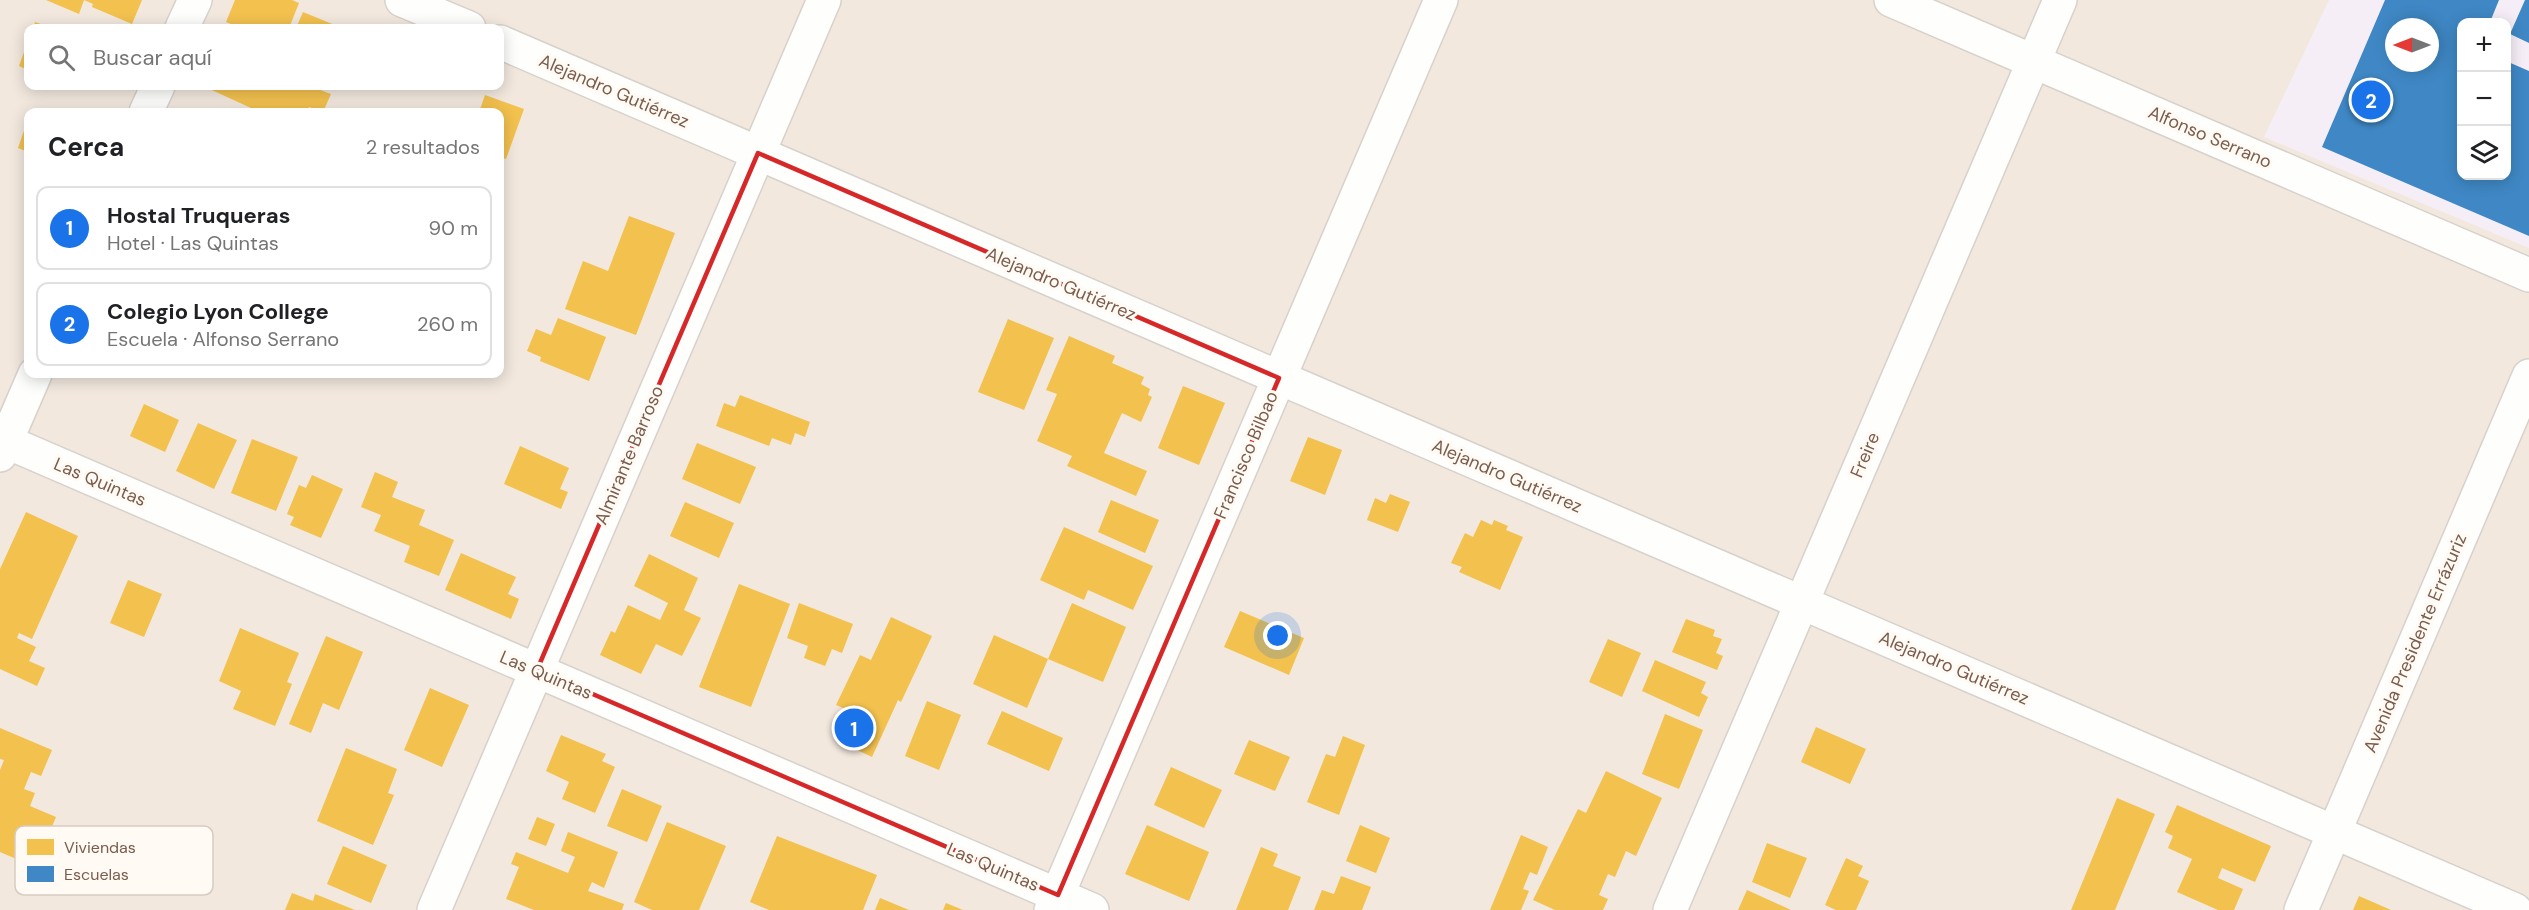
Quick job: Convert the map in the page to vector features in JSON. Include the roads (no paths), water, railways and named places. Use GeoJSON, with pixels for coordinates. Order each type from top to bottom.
{"type":"FeatureCollection","features":[{"type":"Feature","properties":{"kind":"street"},"geometry":{"type":"LineString","coordinates":[[184,24],[195,0]]}},
{"type":"Feature","properties":{"kind":"street"},"geometry":{"type":"LineString","coordinates":[[402,0],[459,24]]}},
{"type":"Feature","properties":{"kind":"street","name":"Almirante Barroso"},"geometry":{"type":"LineString","coordinates":[[434,910],[824,0]]}},
{"type":"Feature","properties":{"kind":"street","name":"Francisco Bilbao"},"geometry":{"type":"LineString","coordinates":[[1055,903],[1441,0]]}},
{"type":"Feature","properties":{"kind":"street","name":"Alfonso Serrano"},"geometry":{"type":"LineString","coordinates":[[1891,0],[2529,275]]}},
{"type":"Feature","properties":{"kind":"street","name":"Freire"},"geometry":{"type":"LineString","coordinates":[[1670,910],[2060,0]]}},
{"type":"Feature","properties":{"kind":"street"},"geometry":{"type":"LineString","coordinates":[[2033,61],[2081,0]]}},
{"type":"Feature","properties":{"kind":"street","name":"Alejandro Gutiérrez"},"geometry":{"type":"LineString","coordinates":[[504,44],[2515,910]]}},
{"type":"Feature","properties":{"kind":"street"},"geometry":{"type":"LineString","coordinates":[[148,108],[156,90]]}},
{"type":"Feature","properties":{"kind":"street","name":"Avenida Presidente Errázuriz"},"geometry":{"type":"LineString","coordinates":[[2301,910],[2529,376]]}},
{"type":"Feature","properties":{"kind":"street"},"geometry":{"type":"LineString","coordinates":[[2,445],[33,378]]}},
{"type":"Feature","properties":{"kind":"street","name":"Las Quintas"},"geometry":{"type":"LineString","coordinates":[[2,445],[537,670],[1055,903],[1092,910]]}},
{"type":"Feature","properties":{"kind":"place","name":"Colegio Lyon College"},"geometry":{"type":"Point","coordinates":[2371,100]}},
{"type":"Feature","properties":{"kind":"place","name":"Hostal Truqueras"},"geometry":{"type":"Point","coordinates":[854,728]}}]}
